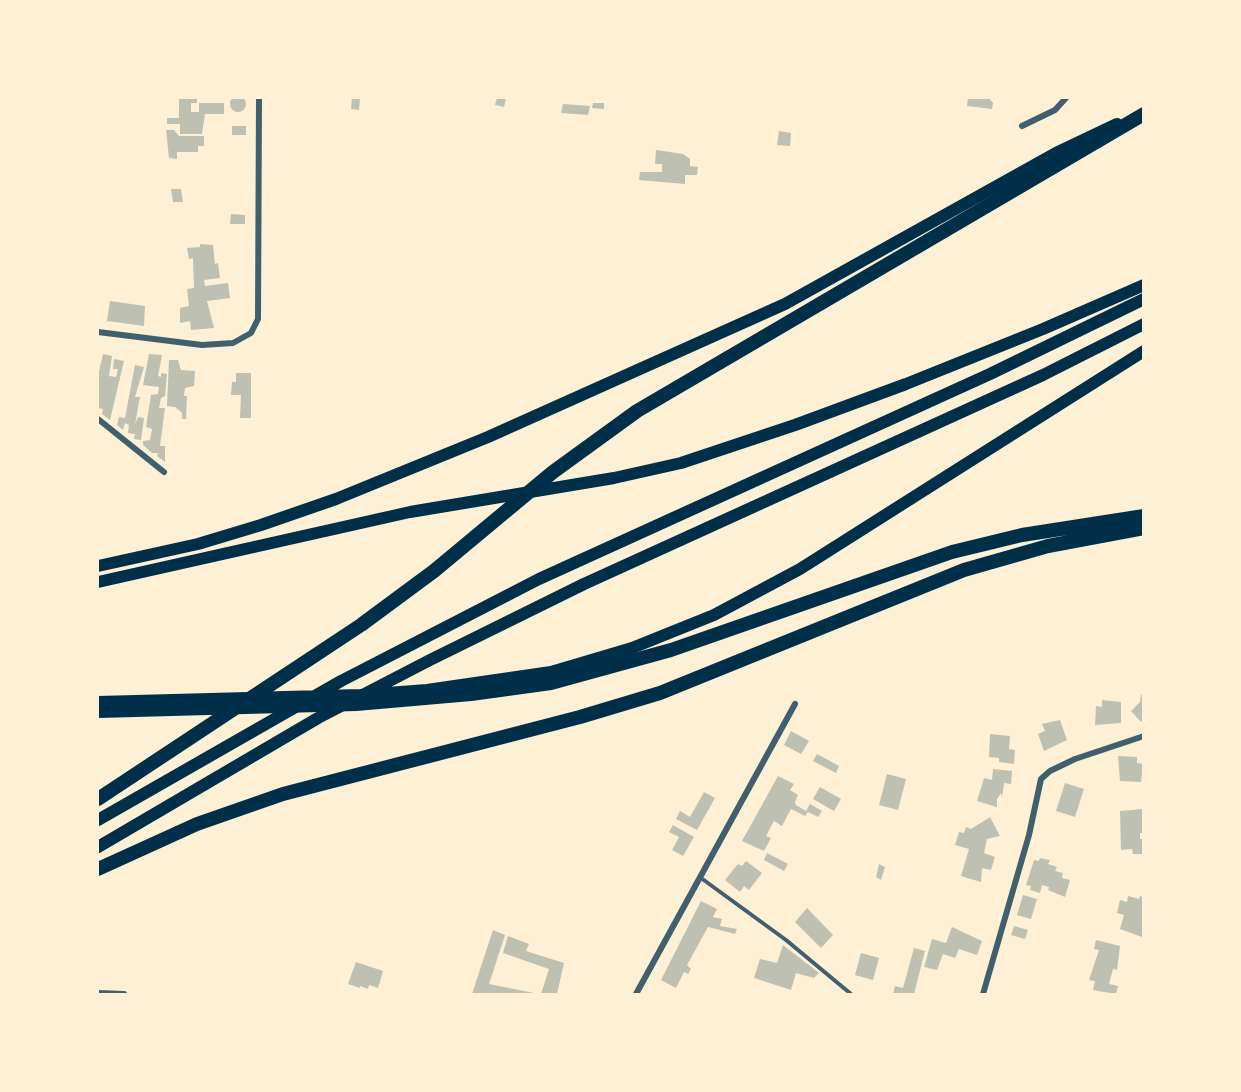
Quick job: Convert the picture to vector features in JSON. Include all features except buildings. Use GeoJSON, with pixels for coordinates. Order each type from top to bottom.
{"type":"FeatureCollection","features":[{"type":"Feature","properties":{"kind":"highway"},"geometry":{"type":"LineString","coordinates":[[98,566],[198,544],[270,522],[372,486],[488,437],[785,304],[1056,153],[1143,114]]}},
{"type":"Feature","properties":{"kind":"highway"},"geometry":{"type":"LineString","coordinates":[[98,799],[361,625],[434,571],[553,472],[637,411],[1143,114]]}},
{"type":"Feature","properties":{"kind":"highway"},"geometry":{"type":"LineString","coordinates":[[98,582],[410,512],[614,478],[681,463],[856,403],[1004,346],[1143,285]]}},
{"type":"Feature","properties":{"kind":"highway"},"geometry":{"type":"LineString","coordinates":[[98,820],[341,681],[539,579],[1000,369],[1143,298]]}},
{"type":"Feature","properties":{"kind":"highway"},"geometry":{"type":"LineString","coordinates":[[98,847],[318,718],[430,660],[593,580],[983,402],[1143,324]]}},
{"type":"Feature","properties":{"kind":"highway"},"geometry":{"type":"LineString","coordinates":[[98,702],[470,690],[551,672],[612,654],[670,634],[734,605],[844,542],[1143,351]]}},
{"type":"Feature","properties":{"kind":"highway"},"geometry":{"type":"LineString","coordinates":[[98,711],[356,704],[551,683],[642,659],[974,546],[1022,535],[1143,516]]}},
{"type":"Feature","properties":{"kind":"highway"},"geometry":{"type":"LineString","coordinates":[[98,869],[197,824],[283,794],[580,717],[660,693],[906,591],[984,563],[1082,538],[1143,528]]}},
{"type":"Feature","properties":{"kind":"street"},"geometry":{"type":"LineString","coordinates":[[98,332],[202,345],[232,343],[251,333],[258,320],[260,98]]}},
{"type":"Feature","properties":{"kind":"street"},"geometry":{"type":"LineString","coordinates":[[1022,126],[1055,110],[1066,98]]}},
{"type":"Feature","properties":{"kind":"street"},"geometry":{"type":"LineString","coordinates":[[98,419],[164,472]]}},
{"type":"Feature","properties":{"kind":"street"},"geometry":{"type":"LineString","coordinates":[[636,994],[795,704]]}},
{"type":"Feature","properties":{"kind":"street"},"geometry":{"type":"LineString","coordinates":[[983,994],[1029,835],[1041,779],[1050,771],[1075,759],[1143,735]]}},
{"type":"Feature","properties":{"kind":"street"},"geometry":{"type":"LineString","coordinates":[[98,993],[124,994]]}},
{"type":"Feature","properties":{"kind":"lane"},"geometry":{"type":"LineString","coordinates":[[701,878],[786,940],[851,994]]}}]}
